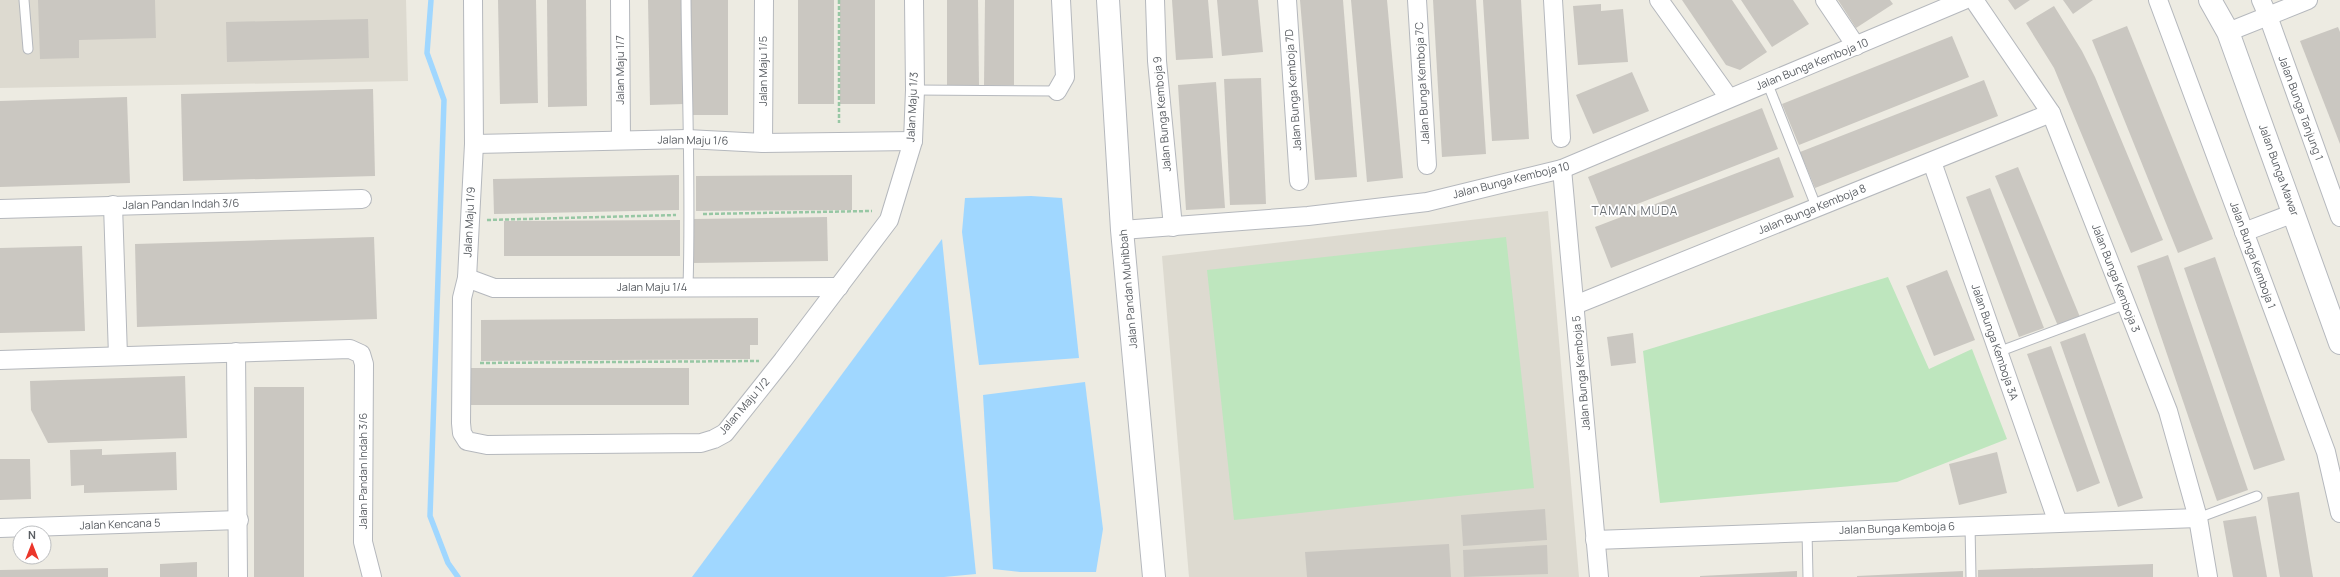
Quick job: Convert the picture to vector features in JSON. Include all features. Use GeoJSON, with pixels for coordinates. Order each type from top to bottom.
{"type":"FeatureCollection","features":[{"type":"Feature","properties":{"kind":"street","name":"Jalan Maju 1/9"},"geometry":{"type":"LineString","coordinates":[[468,441],[462,433],[461,422],[461,363],[462,298],[467,278],[474,144],[473,0]]}},
{"type":"Feature","properties":{"kind":"street","name":"Jalan Maju 1/7"},"geometry":{"type":"LineString","coordinates":[[620,0],[621,140]]}},
{"type":"Feature","properties":{"kind":"street","name":"Jalan Maju 1/5"},"geometry":{"type":"LineString","coordinates":[[763,143],[764,0]]}},
{"type":"Feature","properties":{"kind":"street","name":"Jalan Maju 1/3"},"geometry":{"type":"LineString","coordinates":[[891,211],[912,141],[915,90],[914,0]]}},
{"type":"Feature","properties":{"kind":"street"},"geometry":{"type":"LineString","coordinates":[[1057,90],[1065,77],[1061,0]]}},
{"type":"Feature","properties":{"kind":"street","name":"Jalan Pandan Muhibbah"},"geometry":{"type":"LineString","coordinates":[[1108,0],[1122,230],[1154,577]]}},
{"type":"Feature","properties":{"kind":"street","name":"Jalan Bunga Kemboja 9"},"geometry":{"type":"LineString","coordinates":[[1154,0],[1157,61],[1173,227]]}},
{"type":"Feature","properties":{"kind":"street","name":"Jalan Bunga Kemboja 7D"},"geometry":{"type":"LineString","coordinates":[[1287,0],[1299,181]]}},
{"type":"Feature","properties":{"kind":"street","name":"Jalan Bunga Kemboja 7C"},"geometry":{"type":"LineString","coordinates":[[1417,0],[1427,165]]}},
{"type":"Feature","properties":{"kind":"street"},"geometry":{"type":"LineString","coordinates":[[1553,0],[1560,138]]}},
{"type":"Feature","properties":{"kind":"street"},"geometry":{"type":"LineString","coordinates":[[1659,0],[1729,98]]}},
{"type":"Feature","properties":{"kind":"street"},"geometry":{"type":"LineString","coordinates":[[1825,0],[1856,46]]}},
{"type":"Feature","properties":{"kind":"street","name":"Jalan Bunga Kemboja 10"},"geometry":{"type":"LineString","coordinates":[[1122,230],[1308,216],[1427,202],[1562,169],[1964,0]]}},
{"type":"Feature","properties":{"kind":"street","name":"Jalan Bunga Kemboja 3"},"geometry":{"type":"LineString","coordinates":[[1974,0],[2051,113],[2168,411],[2198,518],[2208,577]]}},
{"type":"Feature","properties":{"kind":"street","name":"Jalan Bunga Kemboja 1"},"geometry":{"type":"LineString","coordinates":[[2158,0],[2326,452],[2340,513]]}},
{"type":"Feature","properties":{"kind":"street","name":"Jalan Bunga Mawar"},"geometry":{"type":"LineString","coordinates":[[2210,0],[2228,32],[2340,343]]}},
{"type":"Feature","properties":{"kind":"street"},"geometry":{"type":"LineString","coordinates":[[2228,32],[2264,8],[2308,0]]}},
{"type":"Feature","properties":{"kind":"street","name":"Jalan Bunga Tanjung 1"},"geometry":{"type":"LineString","coordinates":[[2264,8],[2340,217]]}},
{"type":"Feature","properties":{"kind":"street","name":"Jalan Bunga Kemboja 8"},"geometry":{"type":"LineString","coordinates":[[1575,305],[1816,206],[1932,162],[2051,113]]}},
{"type":"Feature","properties":{"kind":"street","name":"Jalan Maju 1/6"},"geometry":{"type":"LineString","coordinates":[[474,144],[687,139],[763,143],[912,141]]}},
{"type":"Feature","properties":{"kind":"street","name":"Jalan Bunga Kemboja 3A"},"geometry":{"type":"LineString","coordinates":[[1932,162],[2058,523]]}},
{"type":"Feature","properties":{"kind":"street","name":"Jalan Bunga Kemboja 5"},"geometry":{"type":"LineString","coordinates":[[1562,169],[1598,577]]}},
{"type":"Feature","properties":{"kind":"street","name":"Jalan Pandan Indah 3/6"},"geometry":{"type":"LineString","coordinates":[[0,209],[362,199]]}},
{"type":"Feature","properties":{"kind":"street"},"geometry":{"type":"LineString","coordinates":[[113,205],[118,356]]}},
{"type":"Feature","properties":{"kind":"street","name":"Jalan Maju 1/2"},"geometry":{"type":"LineString","coordinates":[[468,441],[487,445],[701,442],[714,439],[725,433],[783,360],[889,220],[891,211]]}},
{"type":"Feature","properties":{"kind":"street"},"geometry":{"type":"LineString","coordinates":[[2244,232],[2294,213]]}},
{"type":"Feature","properties":{"kind":"street","name":"Jalan Maju 1/4"},"geometry":{"type":"LineString","coordinates":[[467,278],[494,288],[839,287]]}},
{"type":"Feature","properties":{"kind":"street","name":"Jalan Pandan Indah 3/6"},"geometry":{"type":"LineString","coordinates":[[236,352],[350,349],[361,354],[364,364],[363,542],[372,577]]}},
{"type":"Feature","properties":{"kind":"street"},"geometry":{"type":"LineString","coordinates":[[0,360],[236,352],[239,520],[238,577]]}},
{"type":"Feature","properties":{"kind":"street","name":"Jalan Bunga Kemboja 6"},"geometry":{"type":"LineString","coordinates":[[1595,540],[1970,525],[2198,518]]}},
{"type":"Feature","properties":{"kind":"street","name":"Jalan Kencana 5"},"geometry":{"type":"LineString","coordinates":[[0,528],[239,520]]}},
{"type":"Feature","properties":{"kind":"lane"},"geometry":{"type":"LineString","coordinates":[[24,0],[28,49]]}},
{"type":"Feature","properties":{"kind":"lane"},"geometry":{"type":"LineString","coordinates":[[686,0],[687,139],[690,214],[688,287]]}},
{"type":"Feature","properties":{"kind":"lane"},"geometry":{"type":"LineString","coordinates":[[1767,82],[1816,206]]}},
{"type":"Feature","properties":{"kind":"lane"},"geometry":{"type":"LineString","coordinates":[[915,90],[1057,90]]}},
{"type":"Feature","properties":{"kind":"lane"},"geometry":{"type":"LineString","coordinates":[[1998,352],[2126,304]]}},
{"type":"Feature","properties":{"kind":"lane"},"geometry":{"type":"LineString","coordinates":[[2198,518],[2257,496]]}},
{"type":"Feature","properties":{"kind":"lane"},"geometry":{"type":"LineString","coordinates":[[1970,525],[1972,577]]}},
{"type":"Feature","properties":{"kind":"lane"},"geometry":{"type":"LineString","coordinates":[[1806,531],[1808,577]]}},
{"type":"Feature","properties":{"kind":"path"},"geometry":{"type":"LineString","coordinates":[[839,0],[840,141]]}},
{"type":"Feature","properties":{"kind":"path"},"geometry":{"type":"LineString","coordinates":[[461,363],[783,360]]}},
{"type":"Feature","properties":{"kind":"shaded area"},"geometry":{"type":"Polygon","coordinates":[[[0,0],[406,0],[408,81],[0,88],[0,0]]]}},
{"type":"Feature","properties":{"kind":"shaded area"},"geometry":{"type":"Polygon","coordinates":[[[1548,211],[1579,577],[1189,577],[1162,256],[1548,211]]]}},
{"type":"Feature","properties":{"kind":"green space"},"geometry":{"type":"Polygon","coordinates":[[[1506,237],[1534,488],[1234,520],[1207,270],[1506,237]]]}},
{"type":"Feature","properties":{"kind":"green space"},"geometry":{"type":"Polygon","coordinates":[[[1888,277],[1929,369],[1972,349],[2007,439],[1897,482],[1660,503],[1643,351],[1888,277]]]}},
{"type":"Feature","properties":{"kind":"water"},"geometry":{"type":"Polygon","coordinates":[[[1031,196],[1062,198],[1079,358],[979,365],[962,232],[965,198],[1031,196]]]}},
{"type":"Feature","properties":{"kind":"water"},"geometry":{"type":"Polygon","coordinates":[[[942,239],[976,574],[944,577],[692,577],[942,239]]]}},
{"type":"Feature","properties":{"kind":"water"},"geometry":{"type":"Polygon","coordinates":[[[1085,382],[1103,529],[1096,572],[1020,572],[993,569],[983,395],[1085,382]]]}},
{"type":"Feature","properties":{"kind":"building"},"geometry":{"type":"Polygon","coordinates":[[[38,0],[155,0],[156,38],[79,40],[79,58],[40,59],[38,0]]]}},
{"type":"Feature","properties":{"kind":"building"},"geometry":{"type":"Polygon","coordinates":[[[498,0],[536,0],[538,103],[500,104],[498,0]]]}},
{"type":"Feature","properties":{"kind":"building"},"geometry":{"type":"Polygon","coordinates":[[[547,0],[586,0],[587,106],[548,107],[547,0]]]}},
{"type":"Feature","properties":{"kind":"building"},"geometry":{"type":"Polygon","coordinates":[[[648,0],[683,0],[684,104],[650,105],[648,0]]]}},
{"type":"Feature","properties":{"kind":"building"},"geometry":{"type":"Polygon","coordinates":[[[691,0],[728,0],[728,115],[691,115],[691,0]]]}},
{"type":"Feature","properties":{"kind":"building"},"geometry":{"type":"Polygon","coordinates":[[[798,0],[834,0],[834,104],[798,104],[798,0]]]}},
{"type":"Feature","properties":{"kind":"building"},"geometry":{"type":"Polygon","coordinates":[[[840,0],[875,0],[875,104],[840,104],[840,0]]]}},
{"type":"Feature","properties":{"kind":"building"},"geometry":{"type":"Polygon","coordinates":[[[947,0],[978,0],[979,85],[947,85],[947,0]]]}},
{"type":"Feature","properties":{"kind":"building"},"geometry":{"type":"Polygon","coordinates":[[[985,0],[1014,0],[1014,85],[984,85],[985,0]]]}},
{"type":"Feature","properties":{"kind":"building"},"geometry":{"type":"Polygon","coordinates":[[[1172,0],[1208,0],[1213,58],[1176,60],[1172,0]]]}},
{"type":"Feature","properties":{"kind":"building"},"geometry":{"type":"Polygon","coordinates":[[[1217,0],[1258,0],[1263,52],[1222,56],[1217,0]]]}},
{"type":"Feature","properties":{"kind":"building"},"geometry":{"type":"Polygon","coordinates":[[[1300,0],[1343,0],[1357,177],[1315,180],[1300,0]]]}},
{"type":"Feature","properties":{"kind":"building"},"geometry":{"type":"Polygon","coordinates":[[[1351,0],[1387,0],[1403,178],[1367,182],[1351,0]]]}},
{"type":"Feature","properties":{"kind":"building"},"geometry":{"type":"Polygon","coordinates":[[[1433,0],[1476,0],[1486,154],[1442,157],[1433,0]]]}},
{"type":"Feature","properties":{"kind":"building"},"geometry":{"type":"Polygon","coordinates":[[[1483,0],[1521,0],[1529,139],[1492,141],[1483,0]]]}},
{"type":"Feature","properties":{"kind":"building"},"geometry":{"type":"Polygon","coordinates":[[[1682,0],[1732,0],[1767,52],[1740,70],[1726,65],[1682,0]]]}},
{"type":"Feature","properties":{"kind":"building"},"geometry":{"type":"Polygon","coordinates":[[[1741,0],[1793,0],[1809,24],[1772,47],[1741,0]]]}},
{"type":"Feature","properties":{"kind":"building"},"geometry":{"type":"Polygon","coordinates":[[[1838,0],[1890,0],[1893,4],[1856,28],[1838,0]]]}},
{"type":"Feature","properties":{"kind":"building"},"geometry":{"type":"Polygon","coordinates":[[[2008,0],[2030,0],[2015,10],[2008,0]]]}},
{"type":"Feature","properties":{"kind":"building"},"geometry":{"type":"Polygon","coordinates":[[[2063,0],[2093,0],[2073,14],[2063,0]]]}},
{"type":"Feature","properties":{"kind":"building"},"geometry":{"type":"Polygon","coordinates":[[[1601,4],[1601,11],[1623,9],[1628,62],[1578,65],[1573,6],[1601,4]]]}},
{"type":"Feature","properties":{"kind":"building"},"geometry":{"type":"Polygon","coordinates":[[[2054,6],[2082,51],[2095,77],[2163,240],[2131,253],[2054,68],[2026,23],[2054,6]]]}},
{"type":"Feature","properties":{"kind":"building"},"geometry":{"type":"Polygon","coordinates":[[[368,19],[369,58],[227,62],[226,22],[368,19]]]}},
{"type":"Feature","properties":{"kind":"building"},"geometry":{"type":"Polygon","coordinates":[[[2127,26],[2213,239],[2178,253],[2092,40],[2127,26]]]}},
{"type":"Feature","properties":{"kind":"building"},"geometry":{"type":"Polygon","coordinates":[[[2338,27],[2340,32],[2340,144],[2300,41],[2338,27]]]}},
{"type":"Feature","properties":{"kind":"building"},"geometry":{"type":"Polygon","coordinates":[[[1952,36],[1969,77],[1799,145],[1782,104],[1952,36]]]}},
{"type":"Feature","properties":{"kind":"building"},"geometry":{"type":"Polygon","coordinates":[[[1632,72],[1649,111],[1593,134],[1576,95],[1632,72]]]}},
{"type":"Feature","properties":{"kind":"building"},"geometry":{"type":"Polygon","coordinates":[[[1261,78],[1266,204],[1230,205],[1224,79],[1261,78]]]}},
{"type":"Feature","properties":{"kind":"building"},"geometry":{"type":"Polygon","coordinates":[[[1984,80],[1998,116],[1815,188],[1800,152],[1984,80]]]}},
{"type":"Feature","properties":{"kind":"building"},"geometry":{"type":"Polygon","coordinates":[[[1216,82],[1225,208],[1186,210],[1178,85],[1216,82]]]}},
{"type":"Feature","properties":{"kind":"building"},"geometry":{"type":"Polygon","coordinates":[[[373,89],[375,176],[183,181],[181,94],[373,89]]]}},
{"type":"Feature","properties":{"kind":"building"},"geometry":{"type":"Polygon","coordinates":[[[127,97],[130,183],[0,187],[0,101],[127,97]]]}},
{"type":"Feature","properties":{"kind":"building"},"geometry":{"type":"Polygon","coordinates":[[[1762,108],[1778,149],[1604,217],[1588,177],[1762,108]]]}},
{"type":"Feature","properties":{"kind":"building"},"geometry":{"type":"Polygon","coordinates":[[[1779,157],[1794,197],[1611,268],[1595,227],[1779,157]]]}},
{"type":"Feature","properties":{"kind":"building"},"geometry":{"type":"Polygon","coordinates":[[[2018,167],[2080,317],[2058,326],[1995,176],[2018,167]]]}},
{"type":"Feature","properties":{"kind":"building"},"geometry":{"type":"Polygon","coordinates":[[[679,175],[679,210],[494,214],[493,179],[679,175]]]}},
{"type":"Feature","properties":{"kind":"building"},"geometry":{"type":"Polygon","coordinates":[[[852,175],[852,210],[696,211],[696,176],[852,175]]]}},
{"type":"Feature","properties":{"kind":"building"},"geometry":{"type":"Polygon","coordinates":[[[1990,188],[2044,328],[2019,337],[1966,197],[1990,188]]]}},
{"type":"Feature","properties":{"kind":"building"},"geometry":{"type":"Polygon","coordinates":[[[827,217],[828,261],[693,263],[693,219],[827,217]]]}},
{"type":"Feature","properties":{"kind":"building"},"geometry":{"type":"Polygon","coordinates":[[[680,220],[680,256],[504,256],[504,221],[680,220]]]}},
{"type":"Feature","properties":{"kind":"building"},"geometry":{"type":"Polygon","coordinates":[[[374,237],[377,319],[137,327],[135,244],[374,237]]]}},
{"type":"Feature","properties":{"kind":"building"},"geometry":{"type":"Polygon","coordinates":[[[82,246],[85,331],[0,333],[0,248],[82,246]]]}},
{"type":"Feature","properties":{"kind":"building"},"geometry":{"type":"Polygon","coordinates":[[[2168,255],[2248,490],[2217,501],[2137,266],[2168,255]]]}},
{"type":"Feature","properties":{"kind":"building"},"geometry":{"type":"Polygon","coordinates":[[[2215,257],[2285,460],[2254,470],[2184,268],[2215,257]]]}},
{"type":"Feature","properties":{"kind":"building"},"geometry":{"type":"Polygon","coordinates":[[[1947,270],[1975,340],[1934,356],[1906,286],[1947,270]]]}},
{"type":"Feature","properties":{"kind":"building"},"geometry":{"type":"Polygon","coordinates":[[[758,318],[758,345],[750,345],[750,359],[481,361],[481,320],[758,318]]]}},
{"type":"Feature","properties":{"kind":"building"},"geometry":{"type":"Polygon","coordinates":[[[1633,333],[1636,363],[1611,366],[1607,337],[1633,333]]]}},
{"type":"Feature","properties":{"kind":"building"},"geometry":{"type":"Polygon","coordinates":[[[2085,333],[2143,498],[2118,507],[2060,342],[2085,333]]]}},
{"type":"Feature","properties":{"kind":"building"},"geometry":{"type":"Polygon","coordinates":[[[2051,346],[2100,483],[2077,492],[2027,354],[2051,346]]]}},
{"type":"Feature","properties":{"kind":"building"},"geometry":{"type":"Polygon","coordinates":[[[464,368],[689,368],[689,405],[464,405],[464,368]]]}},
{"type":"Feature","properties":{"kind":"building"},"geometry":{"type":"Polygon","coordinates":[[[185,376],[187,438],[48,443],[31,410],[30,381],[185,376]]]}},
{"type":"Feature","properties":{"kind":"building"},"geometry":{"type":"Polygon","coordinates":[[[254,387],[304,387],[304,577],[254,577],[254,387]]]}},
{"type":"Feature","properties":{"kind":"building"},"geometry":{"type":"Polygon","coordinates":[[[102,449],[102,455],[176,452],[177,490],[84,493],[84,485],[71,486],[70,450],[102,449]]]}},
{"type":"Feature","properties":{"kind":"building"},"geometry":{"type":"Polygon","coordinates":[[[1997,452],[2007,493],[1959,505],[1949,464],[1997,452]]]}},
{"type":"Feature","properties":{"kind":"building"},"geometry":{"type":"Polygon","coordinates":[[[0,459],[30,459],[31,499],[0,500],[0,459]]]}},
{"type":"Feature","properties":{"kind":"building"},"geometry":{"type":"Polygon","coordinates":[[[2299,492],[2313,577],[2280,577],[2267,497],[2299,492]]]}},
{"type":"Feature","properties":{"kind":"building"},"geometry":{"type":"Polygon","coordinates":[[[1545,509],[1547,540],[1463,546],[1461,515],[1545,509]]]}},
{"type":"Feature","properties":{"kind":"building"},"geometry":{"type":"Polygon","coordinates":[[[2256,516],[2267,577],[2233,577],[2223,521],[2256,516]]]}},
{"type":"Feature","properties":{"kind":"building"},"geometry":{"type":"Polygon","coordinates":[[[1449,544],[1451,577],[1307,577],[1305,552],[1449,544]]]}},
{"type":"Feature","properties":{"kind":"building"},"geometry":{"type":"Polygon","coordinates":[[[1547,545],[1548,574],[1464,577],[1463,550],[1547,545]]]}},
{"type":"Feature","properties":{"kind":"building"},"geometry":{"type":"Polygon","coordinates":[[[197,562],[197,577],[160,577],[160,564],[197,562]]]}},
{"type":"Feature","properties":{"kind":"building"},"geometry":{"type":"Polygon","coordinates":[[[2153,564],[2153,577],[1978,577],[1978,570],[2153,564]]]}},
{"type":"Feature","properties":{"kind":"building"},"geometry":{"type":"Polygon","coordinates":[[[108,568],[108,577],[0,577],[0,570],[108,568]]]}},
{"type":"Feature","properties":{"kind":"building"},"geometry":{"type":"Polygon","coordinates":[[[1797,571],[1797,577],[1700,577],[1700,576],[1797,571]]]}},
{"type":"Feature","properties":{"kind":"building"},"geometry":{"type":"Polygon","coordinates":[[[1963,571],[1963,577],[1857,577],[1857,576],[1963,571]]]}},
{"type":"Feature","properties":{"kind":"waterway"},"geometry":{"type":"LineString","coordinates":[[431,0],[427,53],[444,100],[430,516],[448,563],[458,577]]}},
{"type":"Feature","properties":{"kind":"district","name":"TAMAN MUDA"},"geometry":{"type":"Point","coordinates":[1635,211]}}]}
